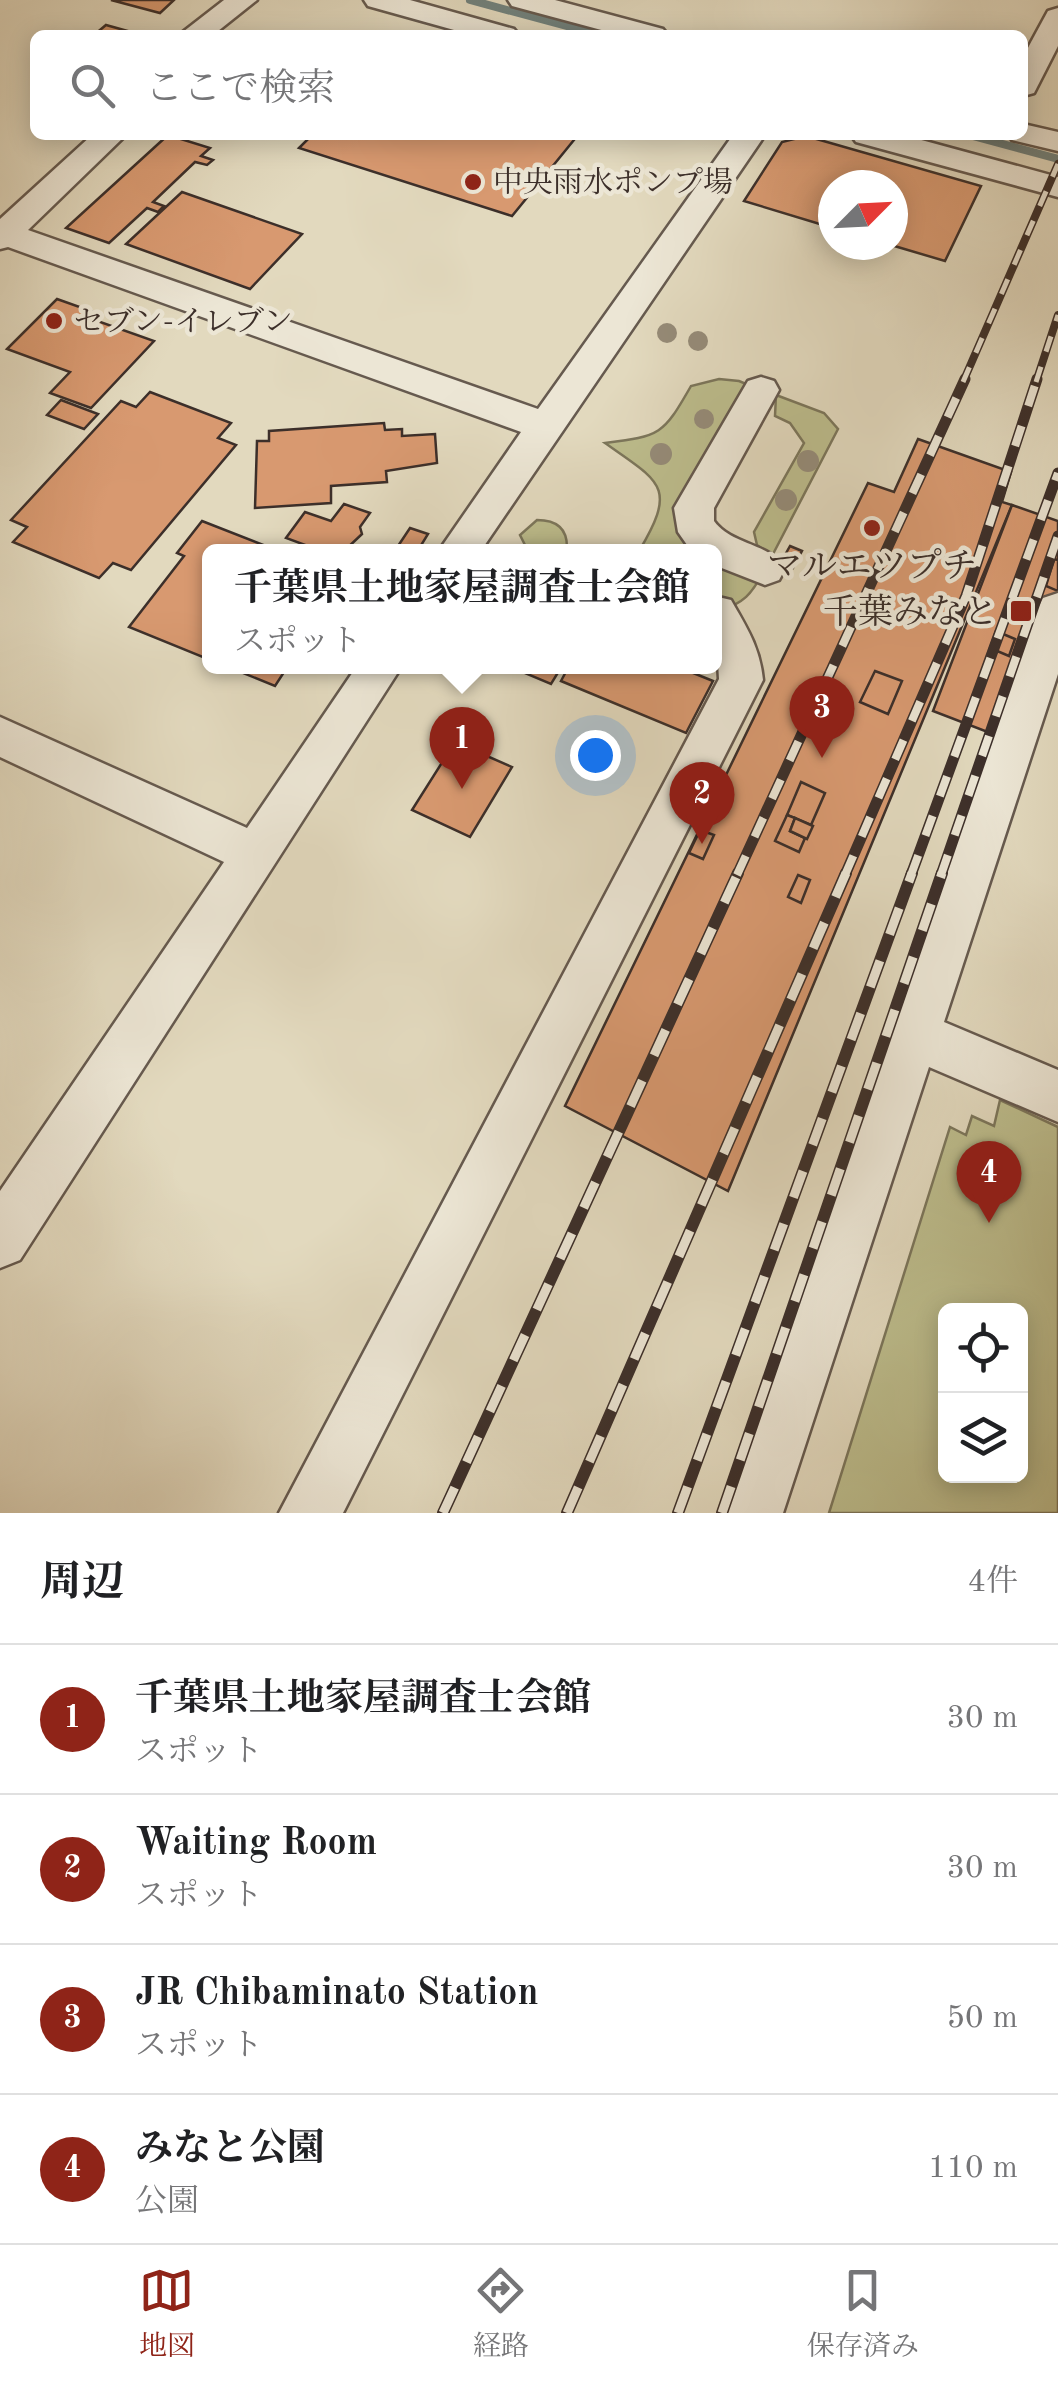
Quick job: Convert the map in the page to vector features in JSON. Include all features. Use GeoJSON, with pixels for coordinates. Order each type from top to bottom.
{"type":"FeatureCollection","features":[{"type":"Feature","properties":{"kind":"street"},"geometry":{"type":"LineString","coordinates":[[378,0],[486,30]]}},
{"type":"Feature","properties":{"kind":"street"},"geometry":{"type":"LineString","coordinates":[[522,0],[634,30]]}},
{"type":"Feature","properties":{"kind":"street"},"geometry":{"type":"LineString","coordinates":[[203,30],[225,17]]}},
{"type":"Feature","properties":{"kind":"street"},"geometry":{"type":"LineString","coordinates":[[1028,77],[1058,18]]}},
{"type":"Feature","properties":{"kind":"street"},"geometry":{"type":"LineString","coordinates":[[1028,133],[1058,142]]}},
{"type":"Feature","properties":{"kind":"street"},"geometry":{"type":"LineString","coordinates":[[1,226],[68,140]]}},
{"type":"Feature","properties":{"kind":"street"},"geometry":{"type":"LineString","coordinates":[[1,226],[104,140]]}},
{"type":"Feature","properties":{"kind":"street"},"geometry":{"type":"LineString","coordinates":[[463,544],[542,425],[745,140]]}},
{"type":"Feature","properties":{"kind":"street"},"geometry":{"type":"LineString","coordinates":[[884,140],[1058,187]]}},
{"type":"Feature","properties":{"kind":"street"},"geometry":{"type":"LineString","coordinates":[[1,226],[542,425]]}},
{"type":"Feature","properties":{"kind":"street"},"geometry":{"type":"LineString","coordinates":[[714,544],[698,536],[692,522],[694,508],[761,390]]}},
{"type":"Feature","properties":{"kind":"street"},"geometry":{"type":"LineString","coordinates":[[722,548],[765,569]]}},
{"type":"Feature","properties":{"kind":"street"},"geometry":{"type":"LineString","coordinates":[[752,1513],[1058,610]]}},
{"type":"Feature","properties":{"kind":"street"},"geometry":{"type":"LineString","coordinates":[[310,1513],[741,680],[738,652],[722,623]]}},
{"type":"Feature","properties":{"kind":"street"},"geometry":{"type":"LineString","coordinates":[[0,1240],[376,674]]}},
{"type":"Feature","properties":{"kind":"street"},"geometry":{"type":"LineString","coordinates":[[0,736],[255,854]]}},
{"type":"Feature","properties":{"kind":"street"},"geometry":{"type":"LineString","coordinates":[[915,1035],[1058,1096]]}},
{"type":"Feature","properties":{"kind":"green space"},"geometry":{"type":"Polygon","coordinates":[[[719,379],[739,381],[761,390],[694,508],[765,569],[746,597],[722,610],[722,544],[643,544],[658,512],[657,487],[639,467],[605,443],[638,438],[658,430],[674,415],[691,386],[719,379]]]}},
{"type":"Feature","properties":{"kind":"green space"},"geometry":{"type":"Polygon","coordinates":[[[776,395],[824,413],[838,429],[772,556],[757,545],[754,532],[804,443],[790,423],[775,416],[776,395]]]}},
{"type":"Feature","properties":{"kind":"green space"},"geometry":{"type":"Polygon","coordinates":[[[537,520],[550,522],[559,526],[566,544],[524,544],[520,535],[537,520]]]}},
{"type":"Feature","properties":{"kind":"green space"},"geometry":{"type":"Polygon","coordinates":[[[1000,1100],[1058,1127],[1058,1513],[829,1513],[950,1127],[966,1135],[972,1116],[994,1126],[1000,1100]]]}},
{"type":"Feature","properties":{"kind":"building"},"geometry":{"type":"Polygon","coordinates":[[[111,0],[174,0],[160,13],[111,0]]]}},
{"type":"Feature","properties":{"kind":"building"},"geometry":{"type":"Polygon","coordinates":[[[163,140],[184,140],[210,148],[201,156],[213,160],[207,165],[195,162],[153,202],[164,206],[158,212],[147,208],[109,243],[66,228],[163,140]]]}},
{"type":"Feature","properties":{"kind":"building","name":"中央雨水ポンプ場"},"geometry":{"type":"Polygon","coordinates":[[[307,140],[574,140],[512,216],[299,148],[307,140]]]}},
{"type":"Feature","properties":{"kind":"building"},"geometry":{"type":"Polygon","coordinates":[[[790,140],[820,140],[981,186],[945,261],[908,250],[908,170],[818,170],[818,223],[744,201],[782,142],[790,140]]]}},
{"type":"Feature","properties":{"kind":"building"},"geometry":{"type":"Polygon","coordinates":[[[182,192],[302,234],[250,289],[126,244],[182,192]]]}},
{"type":"Feature","properties":{"kind":"building"},"geometry":{"type":"Polygon","coordinates":[[[57,299],[91,311],[86,317],[154,341],[91,408],[50,393],[70,372],[7,349],[57,299]]]}},
{"type":"Feature","properties":{"kind":"building"},"geometry":{"type":"Polygon","coordinates":[[[150,392],[231,423],[218,438],[236,445],[131,570],[113,563],[99,578],[13,542],[27,527],[11,520],[121,401],[136,407],[150,392]]]}},
{"type":"Feature","properties":{"kind":"building"},"geometry":{"type":"Polygon","coordinates":[[[61,400],[98,414],[84,429],[47,415],[61,400]]]}},
{"type":"Feature","properties":{"kind":"building"},"geometry":{"type":"Polygon","coordinates":[[[384,423],[385,430],[402,429],[402,436],[435,434],[437,463],[386,471],[387,482],[331,486],[331,503],[255,508],[257,441],[269,441],[269,431],[384,423]]]}},
{"type":"Feature","properties":{"kind":"building"},"geometry":{"type":"Polygon","coordinates":[[[918,439],[1011,472],[1002,502],[1012,505],[728,1191],[565,1106],[868,483],[894,492],[918,439]]]}},
{"type":"Feature","properties":{"kind":"building"},"geometry":{"type":"Polygon","coordinates":[[[344,504],[370,513],[360,527],[362,534],[351,544],[302,544],[286,538],[305,512],[331,521],[344,504]]]}},
{"type":"Feature","properties":{"kind":"building"},"geometry":{"type":"Polygon","coordinates":[[[1012,505],[1058,521],[1058,641],[1024,746],[933,711],[1012,505]]]}},
{"type":"Feature","properties":{"kind":"building"},"geometry":{"type":"Polygon","coordinates":[[[202,521],[261,544],[202,544],[202,657],[129,627],[184,556],[177,553],[202,521]]]}},
{"type":"Feature","properties":{"kind":"building"},"geometry":{"type":"Polygon","coordinates":[[[410,528],[428,534],[422,544],[399,544],[410,528]]]}},
{"type":"Feature","properties":{"kind":"building"},"geometry":{"type":"Polygon","coordinates":[[[790,546],[802,551],[793,568],[780,564],[790,546]]]}},
{"type":"Feature","properties":{"kind":"building"},"geometry":{"type":"Polygon","coordinates":[[[1054,559],[1058,560],[1058,591],[1046,586],[1054,559]]]}},
{"type":"Feature","properties":{"kind":"building"},"geometry":{"type":"Polygon","coordinates":[[[996,631],[1015,639],[1009,656],[990,648],[996,631]]]}},
{"type":"Feature","properties":{"kind":"building"},"geometry":{"type":"Polygon","coordinates":[[[875,671],[902,681],[888,714],[860,702],[875,671]]]}},
{"type":"Feature","properties":{"kind":"building"},"geometry":{"type":"Polygon","coordinates":[[[246,674],[283,674],[275,686],[246,674]]]}},
{"type":"Feature","properties":{"kind":"building"},"geometry":{"type":"Polygon","coordinates":[[[527,674],[557,674],[551,684],[527,674]]]}},
{"type":"Feature","properties":{"kind":"building"},"geometry":{"type":"Polygon","coordinates":[[[565,674],[696,674],[713,681],[686,733],[561,681],[565,674]]]}},
{"type":"Feature","properties":{"kind":"building"},"geometry":{"type":"Polygon","coordinates":[[[455,742],[512,767],[470,837],[412,810],[455,742]]]}},
{"type":"Feature","properties":{"kind":"building"},"geometry":{"type":"Polygon","coordinates":[[[801,782],[825,793],[811,825],[787,815],[801,782]]]}},
{"type":"Feature","properties":{"kind":"building"},"geometry":{"type":"Polygon","coordinates":[[[787,815],[795,818],[790,831],[805,838],[799,852],[775,841],[787,815]]]}},
{"type":"Feature","properties":{"kind":"building"},"geometry":{"type":"Polygon","coordinates":[[[795,818],[813,826],[807,839],[790,831],[795,818]]]}},
{"type":"Feature","properties":{"kind":"building"},"geometry":{"type":"Polygon","coordinates":[[[700,830],[714,835],[703,859],[689,853],[700,830]]]}},
{"type":"Feature","properties":{"kind":"building"},"geometry":{"type":"Polygon","coordinates":[[[798,875],[810,880],[801,903],[788,897],[798,875]]]}},
{"type":"Feature","properties":{"kind":"waterway"},"geometry":{"type":"LineString","coordinates":[[470,0],[581,30]]}},
{"type":"Feature","properties":{"kind":"waterway"},"geometry":{"type":"LineString","coordinates":[[988,140],[1058,159]]}},
{"type":"Feature","properties":{"kind":"railway"},"geometry":{"type":"LineString","coordinates":[[963,382],[1058,164]]}},
{"type":"Feature","properties":{"kind":"railway"},"geometry":{"type":"LineString","coordinates":[[1036,382],[1058,315]]}},
{"type":"Feature","properties":{"kind":"railway"},"geometry":{"type":"LineString","coordinates":[[737,875],[965,379]]}},
{"type":"Feature","properties":{"kind":"railway"},"geometry":{"type":"LineString","coordinates":[[845,875],[966,596],[1037,379]]}},
{"type":"Feature","properties":{"kind":"railway"},"geometry":{"type":"LineString","coordinates":[[911,875],[1058,473]]}},
{"type":"Feature","properties":{"kind":"railway"},"geometry":{"type":"LineString","coordinates":[[941,875],[1058,536]]}},
{"type":"Feature","properties":{"kind":"railway"},"geometry":{"type":"LineString","coordinates":[[443,1513],[738,873]]}},
{"type":"Feature","properties":{"kind":"railway"},"geometry":{"type":"LineString","coordinates":[[567,1513],[846,873]]}},
{"type":"Feature","properties":{"kind":"railway"},"geometry":{"type":"LineString","coordinates":[[678,1513],[912,873]]}},
{"type":"Feature","properties":{"kind":"railway"},"geometry":{"type":"LineString","coordinates":[[722,1513],[942,873]]}},
{"type":"Feature","properties":{"kind":"place","name":"中央雨水ポンプ場"},"geometry":{"type":"Point","coordinates":[473,182]}},
{"type":"Feature","properties":{"kind":"place","name":"セブン-イレブン"},"geometry":{"type":"Point","coordinates":[54,321]}},
{"type":"Feature","properties":{"kind":"place","name":"マルエツプチ"},"geometry":{"type":"Point","coordinates":[872,528]}},
{"type":"Feature","properties":{"kind":"place","name":"千葉みなと"},"geometry":{"type":"Point","coordinates":[1021,611]}},
{"type":"Feature","properties":{"kind":"place","name":"JR Chibaminato Station"},"geometry":{"type":"Point","coordinates":[822,758]}},
{"type":"Feature","properties":{"kind":"place","name":"千葉県土地家屋調査士会館"},"geometry":{"type":"Point","coordinates":[462,789]}},
{"type":"Feature","properties":{"kind":"place","name":"Waiting Room"},"geometry":{"type":"Point","coordinates":[702,844]}},
{"type":"Feature","properties":{"kind":"place","name":"みなと公園"},"geometry":{"type":"Point","coordinates":[989,1223]}}]}
